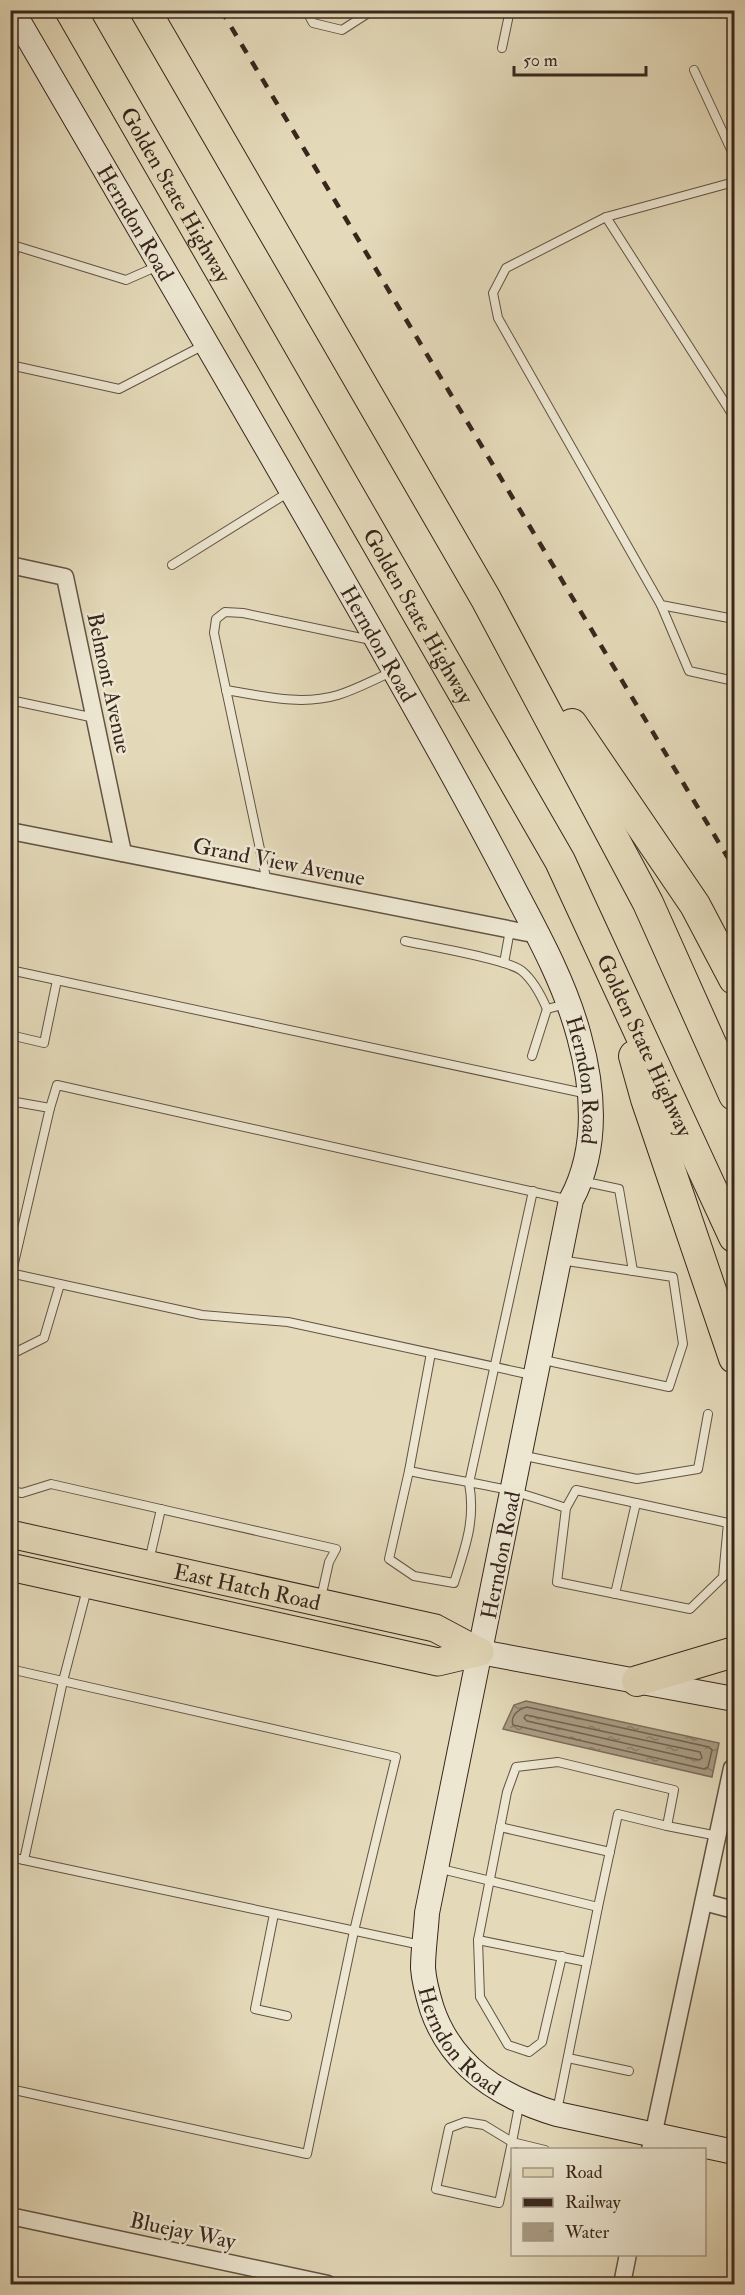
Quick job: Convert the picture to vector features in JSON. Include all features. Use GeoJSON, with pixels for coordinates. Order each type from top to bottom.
{"type":"FeatureCollection","features":[{"type":"Feature","properties":{"kind":"highway","name":"Golden State Highway"},"geometry":{"type":"LineString","coordinates":[[70,10],[560,861],[735,1237]]}},
{"type":"Feature","properties":{"kind":"highway"},"geometry":{"type":"LineString","coordinates":[[145,10],[486,599],[648,903],[735,1095]]}},
{"type":"Feature","properties":{"kind":"highway"},"geometry":{"type":"LineString","coordinates":[[486,599],[695,905],[735,979]]}},
{"type":"Feature","properties":{"kind":"highway"},"geometry":{"type":"LineString","coordinates":[[609,966],[646,1099],[735,1358]]}},
{"type":"Feature","properties":{"kind":"highway"},"geometry":{"type":"LineString","coordinates":[[637,1681],[735,1652]]}},
{"type":"Feature","properties":{"kind":"main road","name":"East Hatch Road"},"geometry":{"type":"LineString","coordinates":[[10,1534],[435,1628],[480,1652]]}},
{"type":"Feature","properties":{"kind":"main road","name":"East Hatch Road"},"geometry":{"type":"LineString","coordinates":[[10,1567],[438,1662],[480,1652]]}},
{"type":"Feature","properties":{"kind":"street","name":"Herndon Road"},"geometry":{"type":"LineString","coordinates":[[12,10],[292,490],[474,811],[538,935],[558,1006],[580,1038],[592,1095],[591,1125],[559,1260],[427,1913],[423,1969],[427,1995],[435,2019],[447,2042],[461,2061],[478,2077],[496,2089],[520,2101],[557,2114],[651,2142],[701,2148]]}},
{"type":"Feature","properties":{"kind":"street","name":"Belmont Avenue"},"geometry":{"type":"LineString","coordinates":[[10,565],[65,577],[123,854]]}},
{"type":"Feature","properties":{"kind":"street","name":"Grand View Avenue"},"geometry":{"type":"LineString","coordinates":[[10,831],[538,935]]}},
{"type":"Feature","properties":{"kind":"street","name":"East Hatch Road"},"geometry":{"type":"LineString","coordinates":[[480,1652],[735,1700]]}},
{"type":"Feature","properties":{"kind":"street"},"geometry":{"type":"LineString","coordinates":[[651,2142],[732,1768]]}},
{"type":"Feature","properties":{"kind":"street"},"geometry":{"type":"LineString","coordinates":[[704,1902],[735,1910]]}},
{"type":"Feature","properties":{"kind":"street","name":"Herndon Road"},"geometry":{"type":"LineString","coordinates":[[706,2149],[735,2152]]}},
{"type":"Feature","properties":{"kind":"street","name":"Bluejay Way"},"geometry":{"type":"LineString","coordinates":[[10,2216],[328,2284]]}},
{"type":"Feature","properties":{"kind":"street"},"geometry":{"type":"LineString","coordinates":[[622,2284],[628,2256]]}},
{"type":"Feature","properties":{"kind":"lane"},"geometry":{"type":"LineString","coordinates":[[306,10],[314,23],[342,30],[373,10]]}},
{"type":"Feature","properties":{"kind":"lane"},"geometry":{"type":"LineString","coordinates":[[502,48],[510,10]]}},
{"type":"Feature","properties":{"kind":"lane"},"geometry":{"type":"LineString","coordinates":[[694,70],[735,156]]}},
{"type":"Feature","properties":{"kind":"lane"},"geometry":{"type":"LineString","coordinates":[[735,182],[606,217],[506,268],[493,293],[498,318],[661,605],[689,671],[735,681]]}},
{"type":"Feature","properties":{"kind":"lane"},"geometry":{"type":"LineString","coordinates":[[606,217],[735,417]]}},
{"type":"Feature","properties":{"kind":"lane"},"geometry":{"type":"LineString","coordinates":[[10,268],[16,246],[126,280],[161,265]]}},
{"type":"Feature","properties":{"kind":"lane"},"geometry":{"type":"LineString","coordinates":[[10,365],[119,389],[206,344]]}},
{"type":"Feature","properties":{"kind":"lane"},"geometry":{"type":"LineString","coordinates":[[172,565],[292,490]]}},
{"type":"Feature","properties":{"kind":"lane"},"geometry":{"type":"LineString","coordinates":[[661,605],[735,619]]}},
{"type":"Feature","properties":{"kind":"lane"},"geometry":{"type":"LineString","coordinates":[[267,882],[214,633],[216,619],[225,612],[243,613],[377,641]]}},
{"type":"Feature","properties":{"kind":"lane"},"geometry":{"type":"LineString","coordinates":[[226,690],[291,700],[314,700],[338,694],[394,670]]}},
{"type":"Feature","properties":{"kind":"lane"},"geometry":{"type":"LineString","coordinates":[[10,700],[94,718]]}},
{"type":"Feature","properties":{"kind":"lane"},"geometry":{"type":"LineString","coordinates":[[504,963],[510,930]]}},
{"type":"Feature","properties":{"kind":"lane"},"geometry":{"type":"LineString","coordinates":[[405,941],[504,963],[520,969],[558,1006],[532,1056]]}},
{"type":"Feature","properties":{"kind":"lane"},"geometry":{"type":"LineString","coordinates":[[10,970],[592,1095]]}},
{"type":"Feature","properties":{"kind":"lane"},"geometry":{"type":"LineString","coordinates":[[10,1035],[44,1043],[57,980]]}},
{"type":"Feature","properties":{"kind":"lane"},"geometry":{"type":"LineString","coordinates":[[559,1260],[673,1277],[683,1344],[669,1387],[537,1367],[496,1367],[288,1322],[202,1315],[11,1275],[57,1085],[533,1191],[619,1189],[633,1271]]}},
{"type":"Feature","properties":{"kind":"lane"},"geometry":{"type":"LineString","coordinates":[[10,1101],[50,1108]]}},
{"type":"Feature","properties":{"kind":"lane"},"geometry":{"type":"LineString","coordinates":[[431,1353],[409,1471],[389,1559],[414,1576],[454,1583],[467,1544],[473,1505],[469,1483],[533,1191]]}},
{"type":"Feature","properties":{"kind":"lane"},"geometry":{"type":"LineString","coordinates":[[10,1355],[44,1338],[60,1284]]}},
{"type":"Feature","properties":{"kind":"lane"},"geometry":{"type":"LineString","coordinates":[[520,1455],[637,1479],[698,1469],[708,1414]]}},
{"type":"Feature","properties":{"kind":"lane"},"geometry":{"type":"LineString","coordinates":[[409,1471],[513,1491],[566,1508]]}},
{"type":"Feature","properties":{"kind":"lane"},"geometry":{"type":"LineString","coordinates":[[10,1491],[22,1493],[51,1484],[336,1549],[329,1562],[320,1602]]}},
{"type":"Feature","properties":{"kind":"lane"},"geometry":{"type":"LineString","coordinates":[[576,1490],[636,1503],[728,1523],[723,1576],[690,1609],[557,1582],[566,1508],[576,1490]]}},
{"type":"Feature","properties":{"kind":"lane"},"geometry":{"type":"LineString","coordinates":[[615,1594],[636,1503]]}},
{"type":"Feature","properties":{"kind":"lane"},"geometry":{"type":"LineString","coordinates":[[148,1565],[161,1509]]}},
{"type":"Feature","properties":{"kind":"lane"},"geometry":{"type":"LineString","coordinates":[[24,1860],[63,1681],[88,1584]]}},
{"type":"Feature","properties":{"kind":"lane"},"geometry":{"type":"LineString","coordinates":[[10,1669],[396,1757],[354,1931],[307,2154],[10,2089]]}},
{"type":"Feature","properties":{"kind":"lane"},"geometry":{"type":"LineString","coordinates":[[562,1956],[542,2042],[529,2052],[508,2045],[480,1997],[478,1940],[507,1792],[516,1767],[558,1762],[674,1790],[667,1826]]}},
{"type":"Feature","properties":{"kind":"lane"},"geometry":{"type":"LineString","coordinates":[[557,2114],[618,1814],[718,1836]]}},
{"type":"Feature","properties":{"kind":"lane"},"geometry":{"type":"LineString","coordinates":[[500,1827],[610,1852]]}},
{"type":"Feature","properties":{"kind":"lane"},"geometry":{"type":"LineString","coordinates":[[10,1857],[424,1946]]}},
{"type":"Feature","properties":{"kind":"lane"},"geometry":{"type":"LineString","coordinates":[[436,1868],[598,1907]]}},
{"type":"Feature","properties":{"kind":"lane"},"geometry":{"type":"LineString","coordinates":[[274,1914],[255,2009],[287,2016]]}},
{"type":"Feature","properties":{"kind":"lane"},"geometry":{"type":"LineString","coordinates":[[478,1940],[587,1962]]}},
{"type":"Feature","properties":{"kind":"lane"},"geometry":{"type":"LineString","coordinates":[[568,2058],[629,2071]]}},
{"type":"Feature","properties":{"kind":"lane"},"geometry":{"type":"LineString","coordinates":[[520,2101],[512,2142],[499,2204],[436,2189],[449,2127],[465,2122],[484,2125],[512,2142],[537,2148]]}},
{"type":"Feature","properties":{"kind":"water"},"geometry":{"type":"Polygon","coordinates":[[[526,1701],[719,1743],[712,1777],[503,1729],[514,1705],[526,1701]]]}},
{"type":"Feature","properties":{"kind":"railway"},"geometry":{"type":"LineString","coordinates":[[221,10],[734,868]]}}]}
